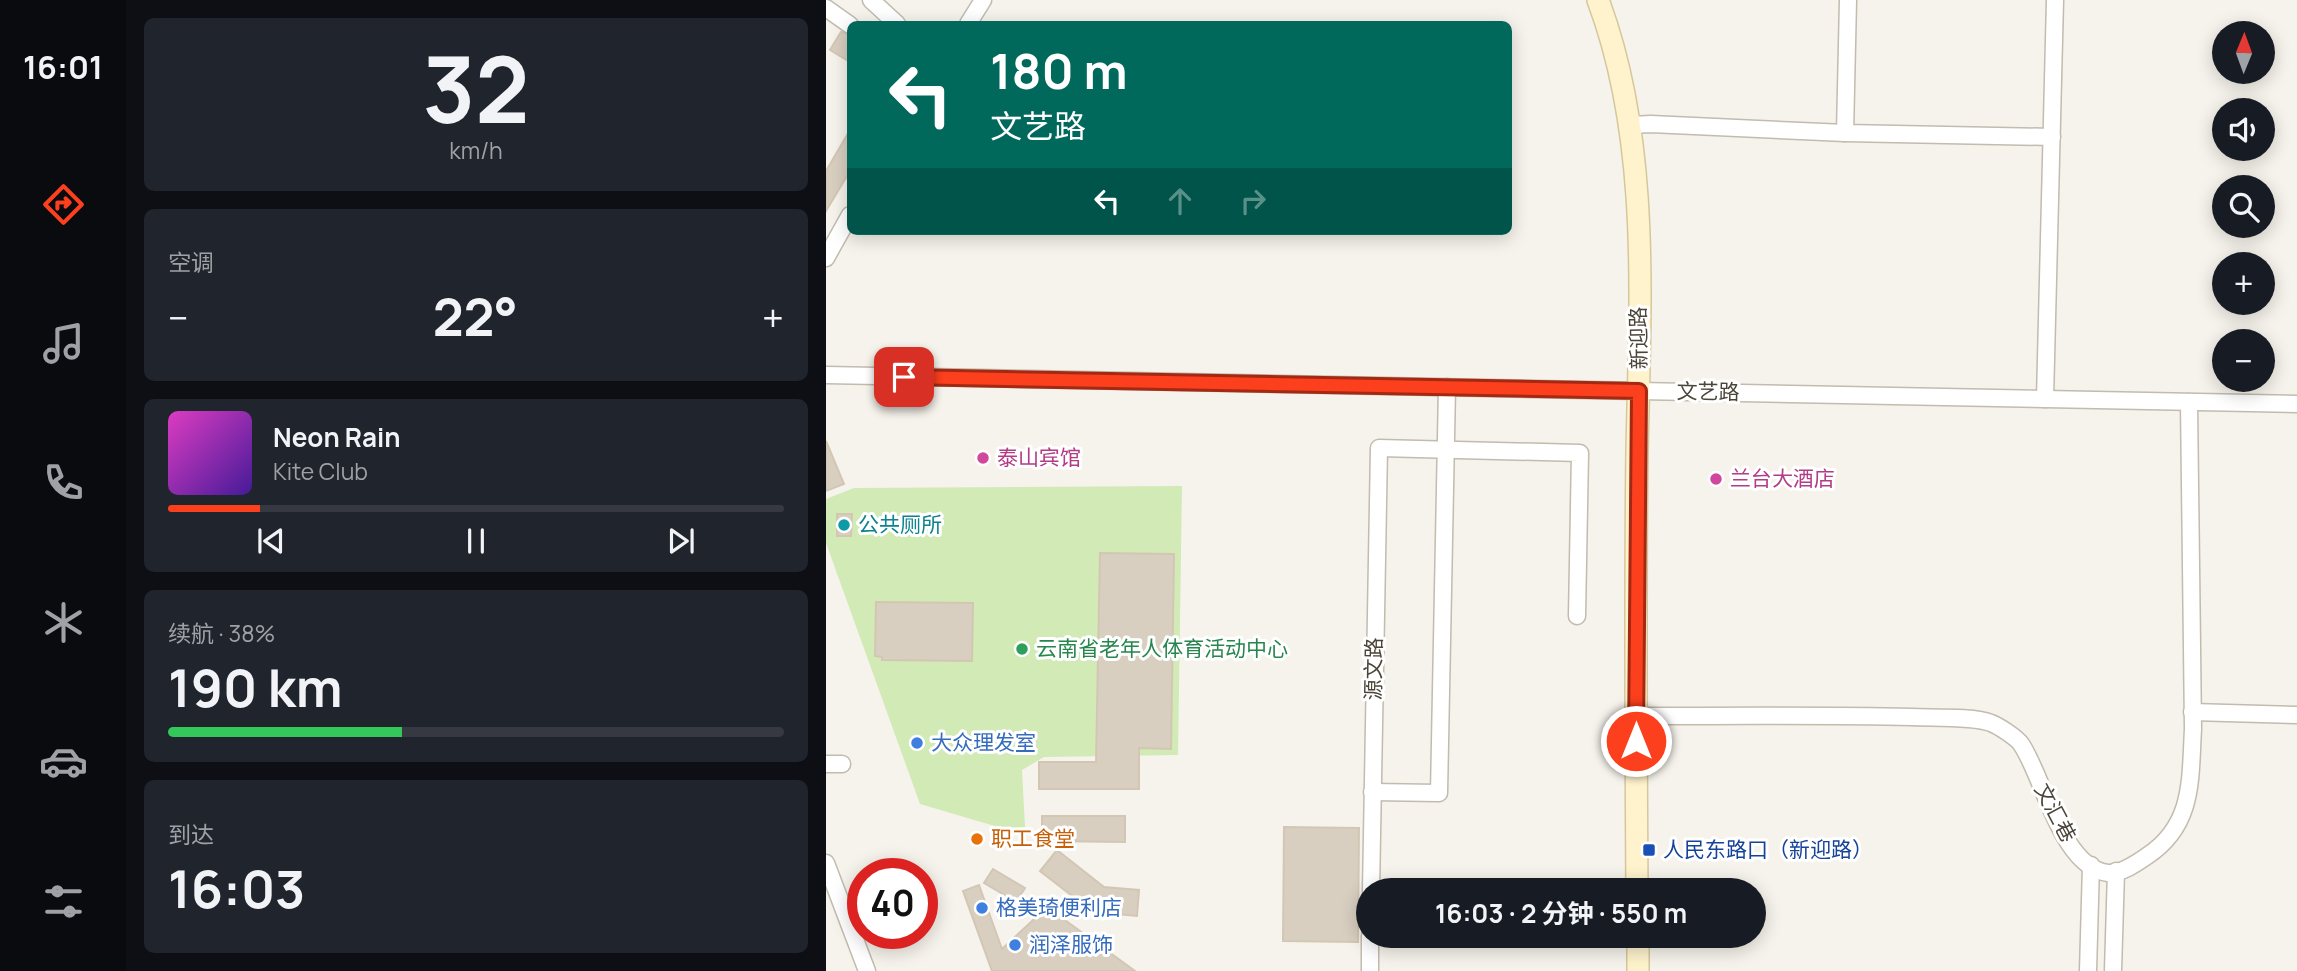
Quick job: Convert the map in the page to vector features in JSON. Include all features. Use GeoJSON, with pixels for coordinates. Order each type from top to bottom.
{"type":"FeatureCollection","features":[{"type":"Feature","properties":{"kind":"street"},"geometry":{"type":"LineString","coordinates":[[871,0],[894,21]]}},
{"type":"Feature","properties":{"kind":"street"},"geometry":{"type":"LineString","coordinates":[[970,21],[984,0]]}},
{"type":"Feature","properties":{"kind":"street","name":"新迎路"},"geometry":{"type":"LineString","coordinates":[[1598,0],[1627,101],[1636,170],[1639,391],[1635,716],[1637,878]]}},
{"type":"Feature","properties":{"kind":"street"},"geometry":{"type":"LineString","coordinates":[[1845,133],[1848,0]]}},
{"type":"Feature","properties":{"kind":"street"},"geometry":{"type":"LineString","coordinates":[[2045,399],[2055,0]]}},
{"type":"Feature","properties":{"kind":"street"},"geometry":{"type":"LineString","coordinates":[[826,8],[847,23]]}},
{"type":"Feature","properties":{"kind":"street"},"geometry":{"type":"LineString","coordinates":[[1631,125],[2052,137]]}},
{"type":"Feature","properties":{"kind":"street"},"geometry":{"type":"LineString","coordinates":[[826,258],[847,220]]}},
{"type":"Feature","properties":{"kind":"street","name":"文艺路"},"geometry":{"type":"LineString","coordinates":[[826,375],[2297,404]]}},
{"type":"Feature","properties":{"kind":"street"},"geometry":{"type":"LineString","coordinates":[[1372,792],[1439,793],[1447,387]]}},
{"type":"Feature","properties":{"kind":"street"},"geometry":{"type":"LineString","coordinates":[[2088,971],[2091,866],[2109,873],[2116,871],[2134,865],[2164,845],[2184,814],[2190,782],[2192,712],[2189,402]]}},
{"type":"Feature","properties":{"kind":"street","name":"源文路"},"geometry":{"type":"LineString","coordinates":[[1371,878],[1379,448],[1446,449]]}},
{"type":"Feature","properties":{"kind":"street"},"geometry":{"type":"LineString","coordinates":[[1446,449],[1580,453],[1577,616]]}},
{"type":"Feature","properties":{"kind":"street"},"geometry":{"type":"LineString","coordinates":[[2192,712],[2297,715]]}},
{"type":"Feature","properties":{"kind":"street","name":"文汇巷"},"geometry":{"type":"LineString","coordinates":[[1635,716],[1875,716],[1991,723],[2021,743],[2072,848],[2091,866]]}},
{"type":"Feature","properties":{"kind":"street"},"geometry":{"type":"LineString","coordinates":[[826,863],[867,971]]}},
{"type":"Feature","properties":{"kind":"street"},"geometry":{"type":"LineString","coordinates":[[2113,971],[2116,871]]}},
{"type":"Feature","properties":{"kind":"street"},"geometry":{"type":"LineString","coordinates":[[1370,948],[1370,971]]}},
{"type":"Feature","properties":{"kind":"street"},"geometry":{"type":"LineString","coordinates":[[1638,948],[1638,971]]}},
{"type":"Feature","properties":{"kind":"green space","name":"云南省老年人体育活动中心"},"geometry":{"type":"Polygon","coordinates":[[[1182,486],[1178,755],[1044,757],[1022,770],[1025,827],[1005,829],[920,804],[826,543],[826,499],[854,488],[1182,486]]]}},
{"type":"Feature","properties":{"kind":"building"},"geometry":{"type":"Polygon","coordinates":[[[841,32],[847,34],[847,60],[830,50],[841,32]]]}},
{"type":"Feature","properties":{"kind":"building"},"geometry":{"type":"Polygon","coordinates":[[[847,135],[847,176],[826,211],[826,171],[847,135]]]}},
{"type":"Feature","properties":{"kind":"building"},"geometry":{"type":"Polygon","coordinates":[[[826,441],[844,484],[826,491],[826,441]]]}},
{"type":"Feature","properties":{"kind":"building","name":"公共厕所"},"geometry":{"type":"Polygon","coordinates":[[[837,514],[852,514],[851,536],[837,536],[837,514]]]}},
{"type":"Feature","properties":{"kind":"building"},"geometry":{"type":"Polygon","coordinates":[[[1100,553],[1174,554],[1171,749],[1139,748],[1139,789],[1039,789],[1039,762],[1096,762],[1100,553]]]}},
{"type":"Feature","properties":{"kind":"building"},"geometry":{"type":"Polygon","coordinates":[[[876,602],[973,603],[972,661],[882,660],[882,657],[875,656],[876,602]]]}},
{"type":"Feature","properties":{"kind":"building"},"geometry":{"type":"Polygon","coordinates":[[[1042,816],[1125,816],[1125,842],[1042,841],[1042,816]]]}},
{"type":"Feature","properties":{"kind":"building"},"geometry":{"type":"Polygon","coordinates":[[[1284,827],[1359,828],[1356,942],[1283,941],[1284,827]]]}},
{"type":"Feature","properties":{"kind":"building"},"geometry":{"type":"Polygon","coordinates":[[[1057,850],[1104,887],[1139,890],[1137,916],[1093,912],[1040,871],[1057,850]]]}},
{"type":"Feature","properties":{"kind":"building"},"geometry":{"type":"Polygon","coordinates":[[[993,869],[1025,888],[1016,902],[984,883],[993,869]]]}},
{"type":"Feature","properties":{"kind":"building"},"geometry":{"type":"Polygon","coordinates":[[[979,885],[1002,949],[1047,907],[1135,971],[992,971],[963,891],[979,885]]]}},
{"type":"Feature","properties":{"kind":"place","name":"泰山宾馆"},"geometry":{"type":"Point","coordinates":[983,458]}},
{"type":"Feature","properties":{"kind":"place","name":"兰台大酒店"},"geometry":{"type":"Point","coordinates":[1716,479]}},
{"type":"Feature","properties":{"kind":"place","name":"公共厕所"},"geometry":{"type":"Point","coordinates":[844,525]}},
{"type":"Feature","properties":{"kind":"place","name":"云南省老年人体育活动中心"},"geometry":{"type":"Point","coordinates":[1022,649]}},
{"type":"Feature","properties":{"kind":"place","name":"大众理发室"},"geometry":{"type":"Point","coordinates":[917,743]}},
{"type":"Feature","properties":{"kind":"place","name":"职工食堂"},"geometry":{"type":"Point","coordinates":[977,839]}},
{"type":"Feature","properties":{"kind":"place","name":"人民东路口（新迎路）"},"geometry":{"type":"Point","coordinates":[1649,850]}},
{"type":"Feature","properties":{"kind":"place","name":"格美琦便利店"},"geometry":{"type":"Point","coordinates":[982,908]}},
{"type":"Feature","properties":{"kind":"place","name":"润泽服饰"},"geometry":{"type":"Point","coordinates":[1015,945]}},
{"type":"Feature","properties":{"kind":"route"},"geometry":{"type":"LineString","coordinates":[[904,377],[1639,391],[1636,741]]}}]}
